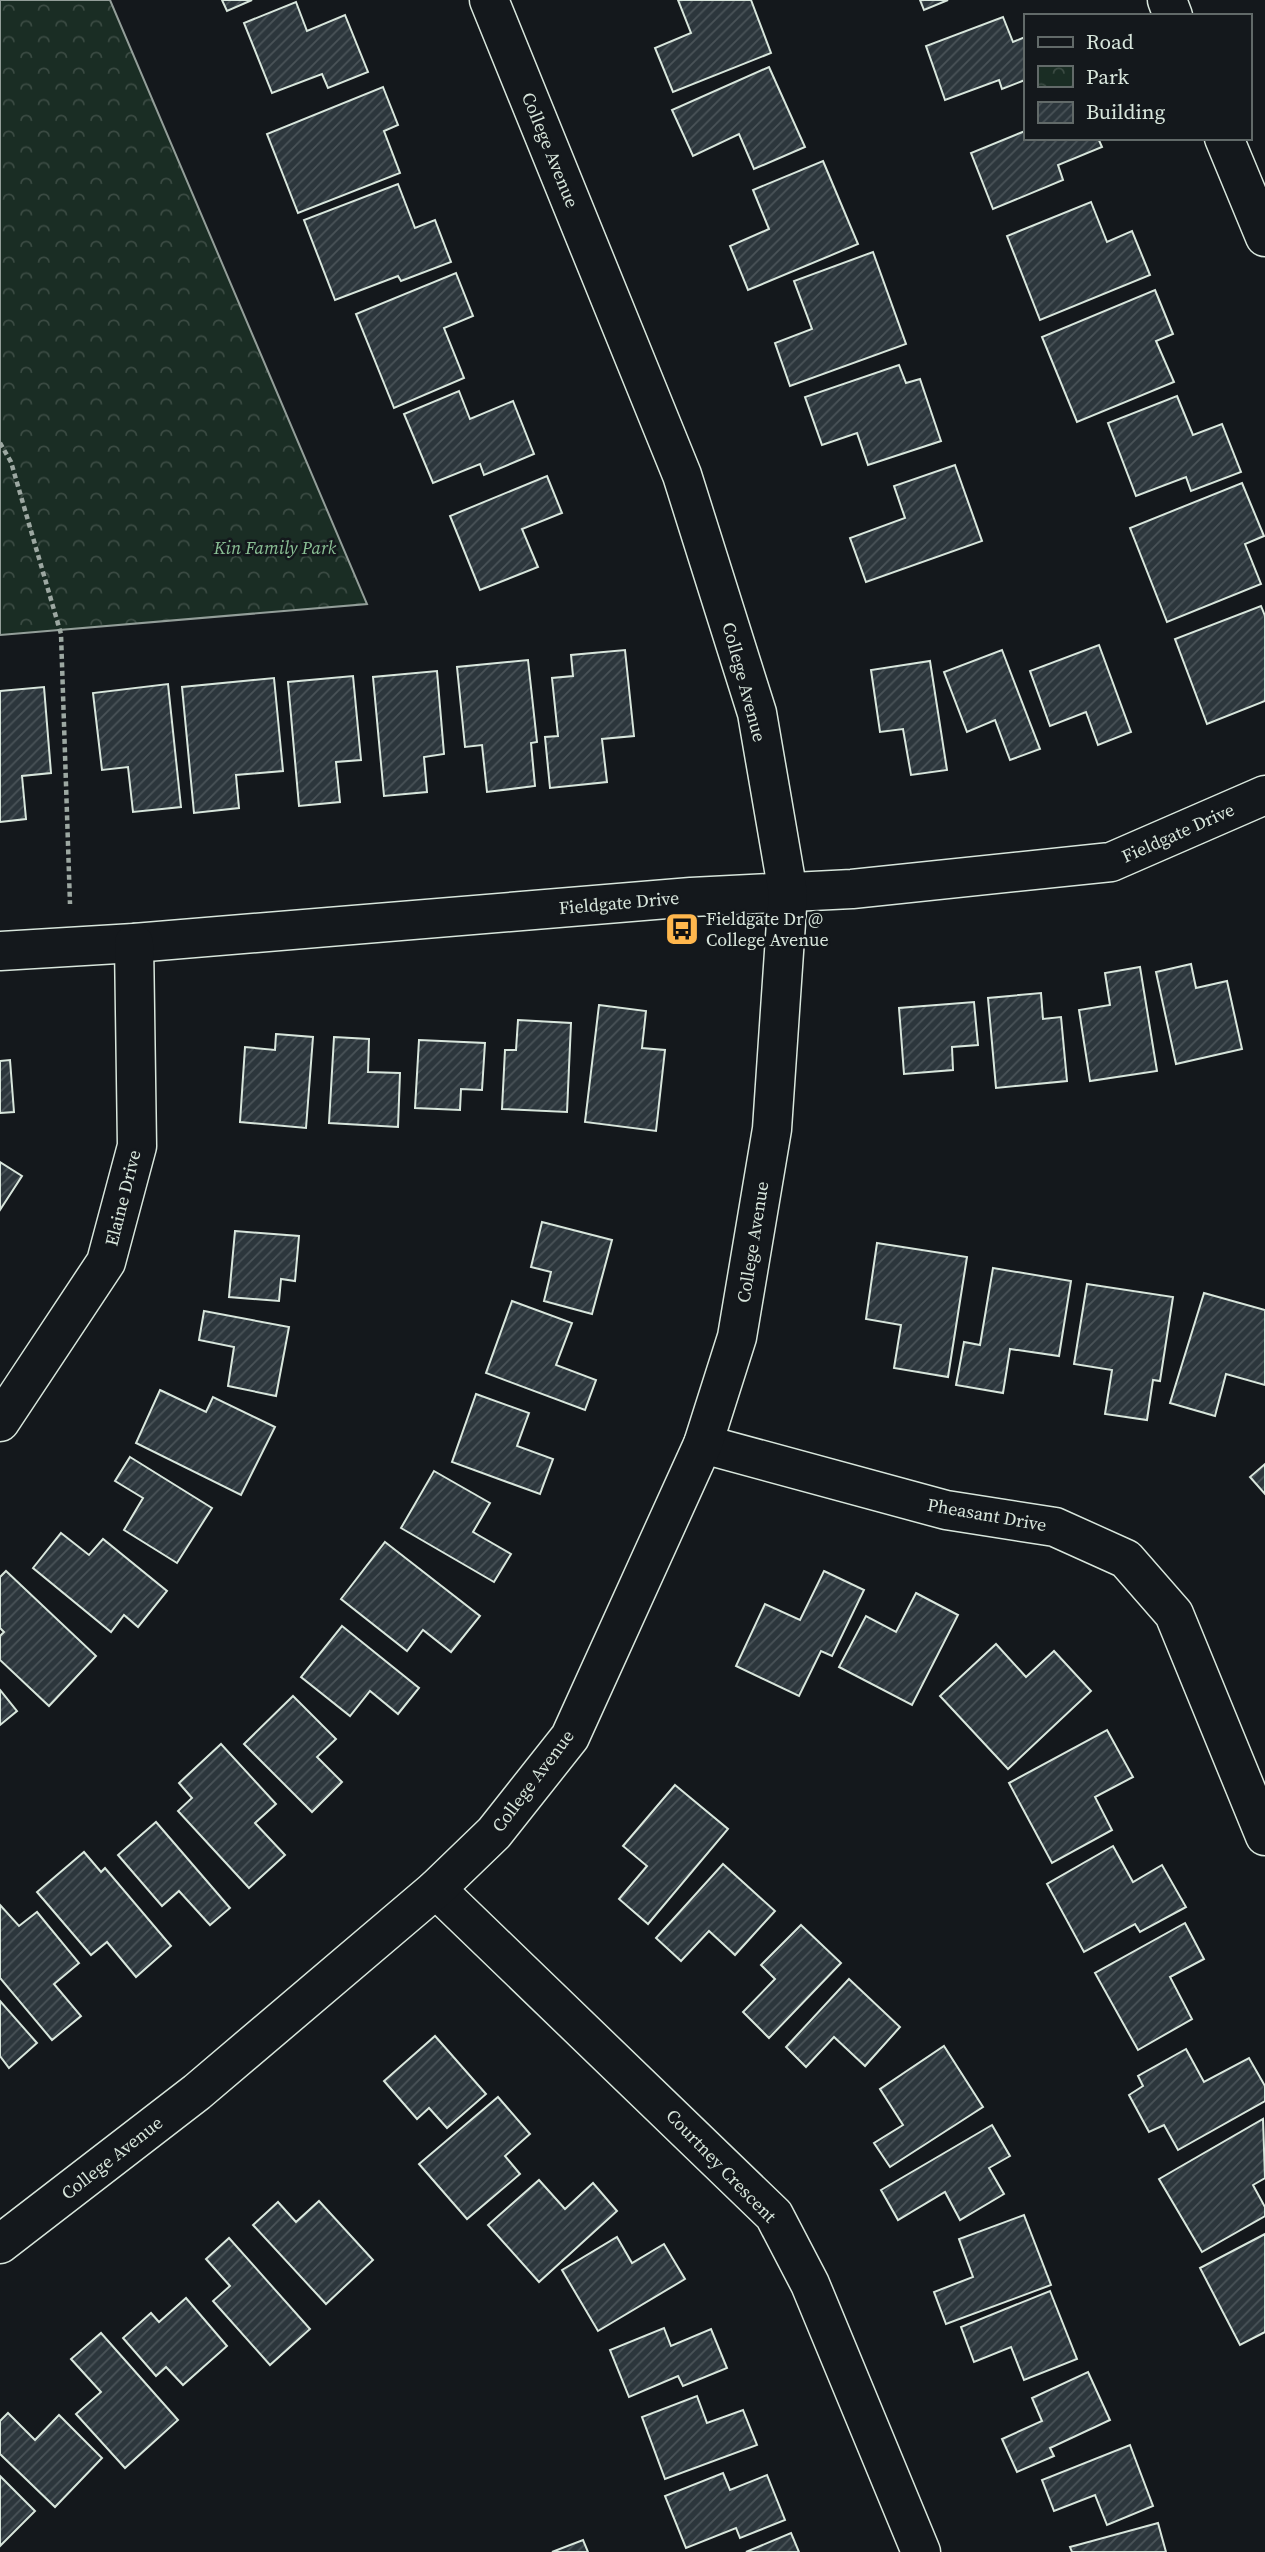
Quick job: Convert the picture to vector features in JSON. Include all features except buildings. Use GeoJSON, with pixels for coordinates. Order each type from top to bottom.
{"type":"FeatureCollection","features":[{"type":"Feature","properties":{"kind":"street","name":"College Avenue"},"geometry":{"type":"LineString","coordinates":[[0,2244],[197,2092],[436,1889],[494,1833],[570,1737],[704,1444],[737,1337],[772,1129],[788,893],[757,713],[682,475],[489,0]]}},
{"type":"Feature","properties":{"kind":"street"},"geometry":{"type":"LineString","coordinates":[[1225,140],[1265,237]]}},
{"type":"Feature","properties":{"kind":"street","name":"Fieldgate Drive"},"geometry":{"type":"LineString","coordinates":[[0,951],[134,943],[677,898],[788,893],[1111,862],[1265,795]]}},
{"type":"Feature","properties":{"kind":"street","name":"Elaine Drive"},"geometry":{"type":"LineString","coordinates":[[0,1422],[106,1262],[137,1146],[134,943]]}},
{"type":"Feature","properties":{"kind":"street","name":"Pheasant Drive"},"geometry":{"type":"LineString","coordinates":[[704,1444],[946,1510],[1055,1527],[1126,1559],[1174,1614],[1265,1836]]}},
{"type":"Feature","properties":{"kind":"street","name":"Courtney Crescent"},"geometry":{"type":"LineString","coordinates":[[436,1889],[774,2215],[810,2284],[921,2552]]}},
{"type":"Feature","properties":{"kind":"path"},"geometry":{"type":"LineString","coordinates":[[0,443],[10,461],[61,634],[72,947]]}},
{"type":"Feature","properties":{"kind":"green space","name":"Kin Family Park"},"geometry":{"type":"Polygon","coordinates":[[[0,0],[110,0],[367,604],[0,635],[0,0]]]}},
{"type":"Feature","properties":{"kind":"place","name":"Fieldgate Dr @ College Avenue"},"geometry":{"type":"Point","coordinates":[682,929]}}]}
